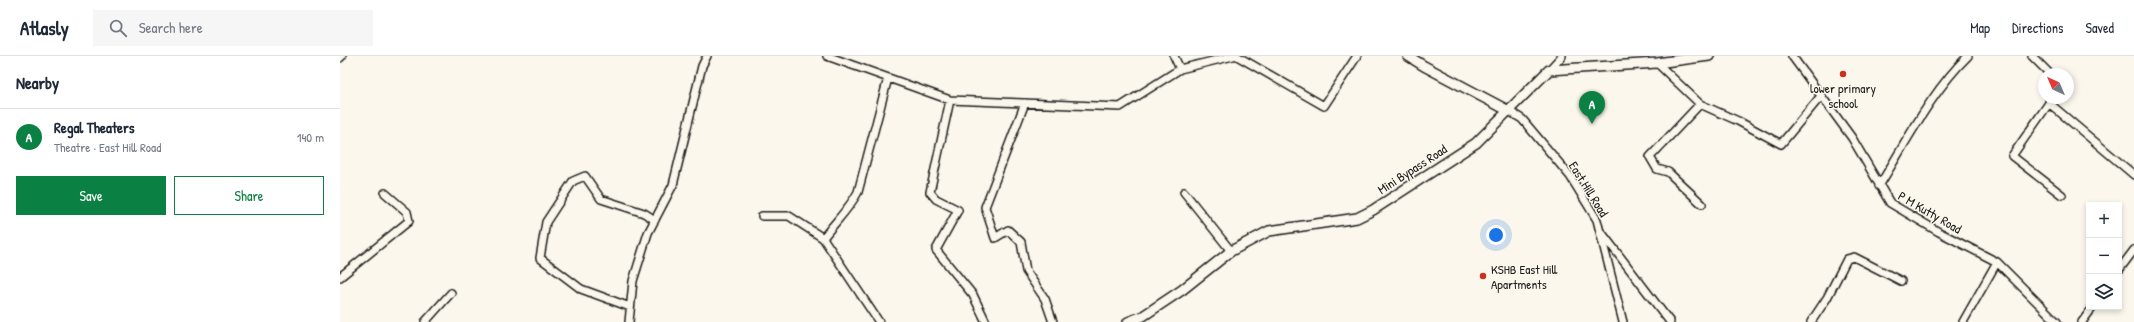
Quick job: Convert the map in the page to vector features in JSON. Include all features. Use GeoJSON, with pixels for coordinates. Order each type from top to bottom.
{"type":"FeatureCollection","features":[{"type":"Feature","properties":{"kind":"main road"},"geometry":{"type":"LineString","coordinates":[[1408,56],[1509,111]]}},
{"type":"Feature","properties":{"kind":"main road"},"geometry":{"type":"LineString","coordinates":[[1549,70],[1657,63],[1709,56]]}},
{"type":"Feature","properties":{"kind":"main road","name":"Mini Bypass Road"},"geometry":{"type":"LineString","coordinates":[[1128,322],[1143,316],[1182,290],[1231,251],[1269,231],[1357,218],[1374,210],[1476,143],[1549,70]]}},
{"type":"Feature","properties":{"kind":"street"},"geometry":{"type":"LineString","coordinates":[[629,322],[633,282],[648,234],[673,185],[702,66],[707,56]]}},
{"type":"Feature","properties":{"kind":"street"},"geometry":{"type":"LineString","coordinates":[[827,56],[846,59],[888,78],[950,100],[1120,107],[1180,69],[1233,56]]}},
{"type":"Feature","properties":{"kind":"street"},"geometry":{"type":"LineString","coordinates":[[1174,56],[1180,69]]}},
{"type":"Feature","properties":{"kind":"street"},"geometry":{"type":"LineString","coordinates":[[1236,56],[1324,106],[1357,56]]}},
{"type":"Feature","properties":{"kind":"street"},"geometry":{"type":"LineString","coordinates":[[1549,70],[1562,56]]}},
{"type":"Feature","properties":{"kind":"street","name":"P M Kutty Road"},"geometry":{"type":"LineString","coordinates":[[1792,56],[1852,138],[1890,203],[1939,232],[1997,262],[2057,322]]}},
{"type":"Feature","properties":{"kind":"street"},"geometry":{"type":"LineString","coordinates":[[1879,186],[1934,98],[1958,66],[1968,56]]}},
{"type":"Feature","properties":{"kind":"street"},"geometry":{"type":"LineString","coordinates":[[2032,56],[2044,68]]}},
{"type":"Feature","properties":{"kind":"street"},"geometry":{"type":"LineString","coordinates":[[1657,63],[1700,104],[1738,121],[1781,144],[1821,96]]}},
{"type":"Feature","properties":{"kind":"street"},"geometry":{"type":"LineString","coordinates":[[823,238],[850,207],[858,192],[888,78]]}},
{"type":"Feature","properties":{"kind":"street"},"geometry":{"type":"LineString","coordinates":[[950,100],[930,192],[936,199],[958,210],[936,250],[973,295],[986,322]]}},
{"type":"Feature","properties":{"kind":"street"},"geometry":{"type":"LineString","coordinates":[[1025,103],[985,207],[995,238],[1008,230],[1020,242],[1026,271],[1045,299],[1053,322]]}},
{"type":"Feature","properties":{"kind":"street"},"geometry":{"type":"LineString","coordinates":[[1700,104],[1650,157],[1657,169],[1668,172],[1702,204]]}},
{"type":"Feature","properties":{"kind":"street"},"geometry":{"type":"LineString","coordinates":[[2047,104],[2012,156],[2062,196]]}},
{"type":"Feature","properties":{"kind":"street"},"geometry":{"type":"LineString","coordinates":[[2054,104],[2134,175]]}},
{"type":"Feature","properties":{"kind":"street","name":"East Hill Road"},"geometry":{"type":"LineString","coordinates":[[1509,111],[1522,119],[1570,176],[1597,220],[1623,322]]}},
{"type":"Feature","properties":{"kind":"street"},"geometry":{"type":"LineString","coordinates":[[630,307],[581,289],[540,258],[546,222],[573,181],[585,176],[601,199],[644,213],[655,220]]}},
{"type":"Feature","properties":{"kind":"street"},"geometry":{"type":"LineString","coordinates":[[1184,192],[1231,251]]}},
{"type":"Feature","properties":{"kind":"street"},"geometry":{"type":"LineString","coordinates":[[340,277],[409,221],[407,212],[385,193]]}},
{"type":"Feature","properties":{"kind":"street"},"geometry":{"type":"LineString","coordinates":[[762,216],[789,216],[823,238],[879,322]]}},
{"type":"Feature","properties":{"kind":"street"},"geometry":{"type":"LineString","coordinates":[[1599,230],[1670,322]]}},
{"type":"Feature","properties":{"kind":"street"},"geometry":{"type":"LineString","coordinates":[[2122,266],[2134,250]]}},
{"type":"Feature","properties":{"kind":"street"},"geometry":{"type":"LineString","coordinates":[[1811,322],[1827,298],[1847,259],[1854,257],[1901,281]]}},
{"type":"Feature","properties":{"kind":"street"},"geometry":{"type":"LineString","coordinates":[[1963,322],[1997,262]]}},
{"type":"Feature","properties":{"kind":"street"},"geometry":{"type":"LineString","coordinates":[[425,322],[451,293]]}},
{"type":"Feature","properties":{"kind":"street"},"geometry":{"type":"LineString","coordinates":[[2082,322],[2091,310]]}},
{"type":"Feature","properties":{"kind":"place","name":"lower primary school"},"geometry":{"type":"Point","coordinates":[1843,74]}},
{"type":"Feature","properties":{"kind":"place","name":"Regal Theaters"},"geometry":{"type":"Point","coordinates":[1592,124]}},
{"type":"Feature","properties":{"kind":"place","name":"KSHB East Hill Apartments"},"geometry":{"type":"Point","coordinates":[1483,276]}}]}
